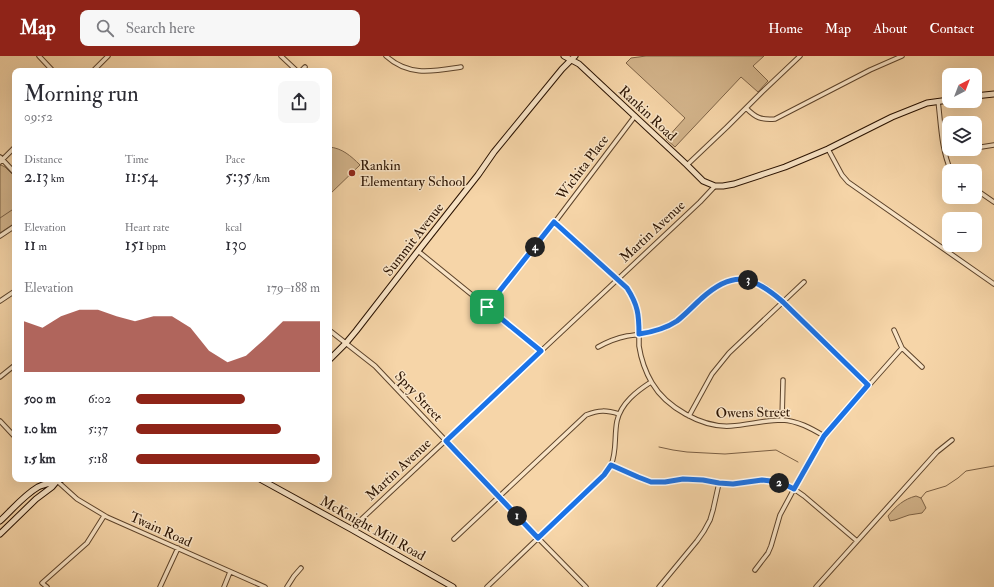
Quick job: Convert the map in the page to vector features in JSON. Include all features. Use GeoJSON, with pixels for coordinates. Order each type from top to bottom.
{"type":"FeatureCollection","features":[{"type":"Feature","properties":{"kind":"street"},"geometry":{"type":"LineString","coordinates":[[38,56],[50,68]]}},
{"type":"Feature","properties":{"kind":"street"},"geometry":{"type":"LineString","coordinates":[[96,68],[108,56]]}},
{"type":"Feature","properties":{"kind":"street"},"geometry":{"type":"LineString","coordinates":[[281,56],[294,68]]}},
{"type":"Feature","properties":{"kind":"street"},"geometry":{"type":"LineString","coordinates":[[386,56],[403,67],[415,71],[434,71],[462,67]]}},
{"type":"Feature","properties":{"kind":"street","name":"Rankin Road"},"geometry":{"type":"LineString","coordinates":[[564,56],[579,64],[703,181],[716,186]]}},
{"type":"Feature","properties":{"kind":"street","name":"Summit Avenue"},"geometry":{"type":"LineString","coordinates":[[332,357],[356,331],[478,175],[494,152],[562,69],[575,56]]}},
{"type":"Feature","properties":{"kind":"street"},"geometry":{"type":"LineString","coordinates":[[687,165],[800,56]]}},
{"type":"Feature","properties":{"kind":"street"},"geometry":{"type":"LineString","coordinates":[[746,108],[754,116],[767,120],[774,119],[870,70],[902,56]]}},
{"type":"Feature","properties":{"kind":"street"},"geometry":{"type":"LineString","coordinates":[[982,95],[994,94]]}},
{"type":"Feature","properties":{"kind":"street"},"geometry":{"type":"LineString","coordinates":[[938,101],[942,130]]}},
{"type":"Feature","properties":{"kind":"street"},"geometry":{"type":"LineString","coordinates":[[716,186],[734,184],[785,167],[828,149],[909,110],[927,103],[942,101]]}},
{"type":"Feature","properties":{"kind":"street","name":"Wichita Place"},"geometry":{"type":"LineString","coordinates":[[487,307],[635,116]]}},
{"type":"Feature","properties":{"kind":"street"},"geometry":{"type":"LineString","coordinates":[[982,147],[994,145]]}},
{"type":"Feature","properties":{"kind":"street"},"geometry":{"type":"LineString","coordinates":[[828,149],[842,175],[848,182],[994,284]]}},
{"type":"Feature","properties":{"kind":"street"},"geometry":{"type":"LineString","coordinates":[[12,150],[1,160],[12,170]]}},
{"type":"Feature","properties":{"kind":"street","name":"Martin Avenue"},"geometry":{"type":"LineString","coordinates":[[351,529],[716,186]]}},
{"type":"Feature","properties":{"kind":"street"},"geometry":{"type":"LineString","coordinates":[[982,194],[994,202]]}},
{"type":"Feature","properties":{"kind":"street","name":"Owens Street"},"geometry":{"type":"LineString","coordinates":[[554,222],[627,288],[632,296],[639,316],[639,344],[642,362],[657,390],[672,405],[689,416],[702,422],[714,425],[729,426],[782,420],[799,423],[824,436]]}},
{"type":"Feature","properties":{"kind":"street"},"geometry":{"type":"LineString","coordinates":[[0,236],[12,228]]}},
{"type":"Feature","properties":{"kind":"street"},"geometry":{"type":"LineString","coordinates":[[418,251],[541,351]]}},
{"type":"Feature","properties":{"kind":"street"},"geometry":{"type":"LineString","coordinates":[[598,347],[617,339],[655,332],[666,327],[678,320],[711,290],[719,285],[731,280],[752,281],[766,288],[783,302],[868,385]]}},
{"type":"Feature","properties":{"kind":"street"},"geometry":{"type":"LineString","coordinates":[[689,416],[712,374],[728,353],[804,282]]}},
{"type":"Feature","properties":{"kind":"street"},"geometry":{"type":"LineString","coordinates":[[0,301],[12,293]]}},
{"type":"Feature","properties":{"kind":"street"},"geometry":{"type":"LineString","coordinates":[[894,330],[902,348],[922,367]]}},
{"type":"Feature","properties":{"kind":"street","name":"Spry Street"},"geometry":{"type":"LineString","coordinates":[[332,332],[375,366],[586,587]]}},
{"type":"Feature","properties":{"kind":"street"},"geometry":{"type":"LineString","coordinates":[[755,570],[768,553],[780,515],[824,436],[902,348]]}},
{"type":"Feature","properties":{"kind":"street"},"geometry":{"type":"LineString","coordinates":[[0,377],[12,368]]}},
{"type":"Feature","properties":{"kind":"street"},"geometry":{"type":"LineString","coordinates":[[782,420],[783,380]]}},
{"type":"Feature","properties":{"kind":"street"},"geometry":{"type":"LineString","coordinates":[[486,587],[604,475],[611,465],[619,414],[637,391],[652,382]]}},
{"type":"Feature","properties":{"kind":"street"},"geometry":{"type":"LineString","coordinates":[[454,539],[586,415],[596,411],[610,411],[619,414]]}},
{"type":"Feature","properties":{"kind":"street"},"geometry":{"type":"LineString","coordinates":[[0,421],[12,433]]}},
{"type":"Feature","properties":{"kind":"street"},"geometry":{"type":"LineString","coordinates":[[816,587],[937,452],[952,440]]}},
{"type":"Feature","properties":{"kind":"street"},"geometry":{"type":"LineString","coordinates":[[611,465],[651,482],[665,482],[683,479],[733,484],[751,481],[771,481],[784,484],[804,496],[857,541]]}},
{"type":"Feature","properties":{"kind":"street"},"geometry":{"type":"LineString","coordinates":[[0,521],[19,502],[38,487],[48,482]]}},
{"type":"Feature","properties":{"kind":"street"},"geometry":{"type":"LineString","coordinates":[[0,534],[36,499],[56,482]]}},
{"type":"Feature","properties":{"kind":"street","name":"Twain Road"},"geometry":{"type":"LineString","coordinates":[[60,482],[77,499],[104,516],[265,587]]}},
{"type":"Feature","properties":{"kind":"street","name":"McKnight Mill Road"},"geometry":{"type":"LineString","coordinates":[[265,482],[453,587]]}},
{"type":"Feature","properties":{"kind":"street"},"geometry":{"type":"LineString","coordinates":[[659,587],[697,541],[710,520],[719,483]]}},
{"type":"Feature","properties":{"kind":"street"},"geometry":{"type":"LineString","coordinates":[[39,587],[87,543],[104,516]]}},
{"type":"Feature","properties":{"kind":"street"},"geometry":{"type":"LineString","coordinates":[[160,587],[178,548]]}},
{"type":"Feature","properties":{"kind":"street"},"geometry":{"type":"LineString","coordinates":[[287,587],[301,568]]}},
{"type":"Feature","properties":{"kind":"street"},"geometry":{"type":"LineString","coordinates":[[224,587],[230,572]]}},
{"type":"Feature","properties":{"kind":"street"},"geometry":{"type":"LineString","coordinates":[[42,583],[47,587]]}},
{"type":"Feature","properties":{"kind":"shaded area"},"geometry":{"type":"Polygon","coordinates":[[[646,56],[764,56],[753,66],[768,81],[758,92],[741,77],[675,147],[666,139],[685,118],[626,63],[631,58],[646,56]]]}},
{"type":"Feature","properties":{"kind":"shaded area"},"geometry":{"type":"Polygon","coordinates":[[[332,148],[342,151],[360,165],[332,192],[332,148]]]}},
{"type":"Feature","properties":{"kind":"shaded area"},"geometry":{"type":"Polygon","coordinates":[[[0,166],[5,167],[12,174],[12,225],[0,233],[0,166]]]}},
{"type":"Feature","properties":{"kind":"shaded area"},"geometry":{"type":"Polygon","coordinates":[[[916,496],[921,498],[926,508],[922,513],[909,515],[890,521],[888,516],[900,503],[916,496]]]}},
{"type":"Feature","properties":{"kind":"waterway"},"geometry":{"type":"LineString","coordinates":[[0,218],[12,210]]}},
{"type":"Feature","properties":{"kind":"waterway"},"geometry":{"type":"LineString","coordinates":[[659,447],[687,452],[725,454],[776,450],[798,462]]}},
{"type":"Feature","properties":{"kind":"waterway"},"geometry":{"type":"LineString","coordinates":[[921,498],[926,492],[946,486],[966,471],[994,466]]}},
{"type":"Feature","properties":{"kind":"place","name":"Rankin Elementary School"},"geometry":{"type":"Point","coordinates":[352,173]}},
{"type":"Feature","properties":{"kind":"route"},"geometry":{"type":"LineString","coordinates":[[554,222],[627,288],[632,296],[639,316],[639,334],[655,332],[678,320],[711,290],[719,285],[731,280],[752,281],[770,290],[868,385],[824,436],[794,489],[784,484],[762,480],[733,484],[683,479],[665,482],[651,482],[611,465],[604,475],[538,538],[446,441],[541,351],[487,307],[554,222]]}}]}
